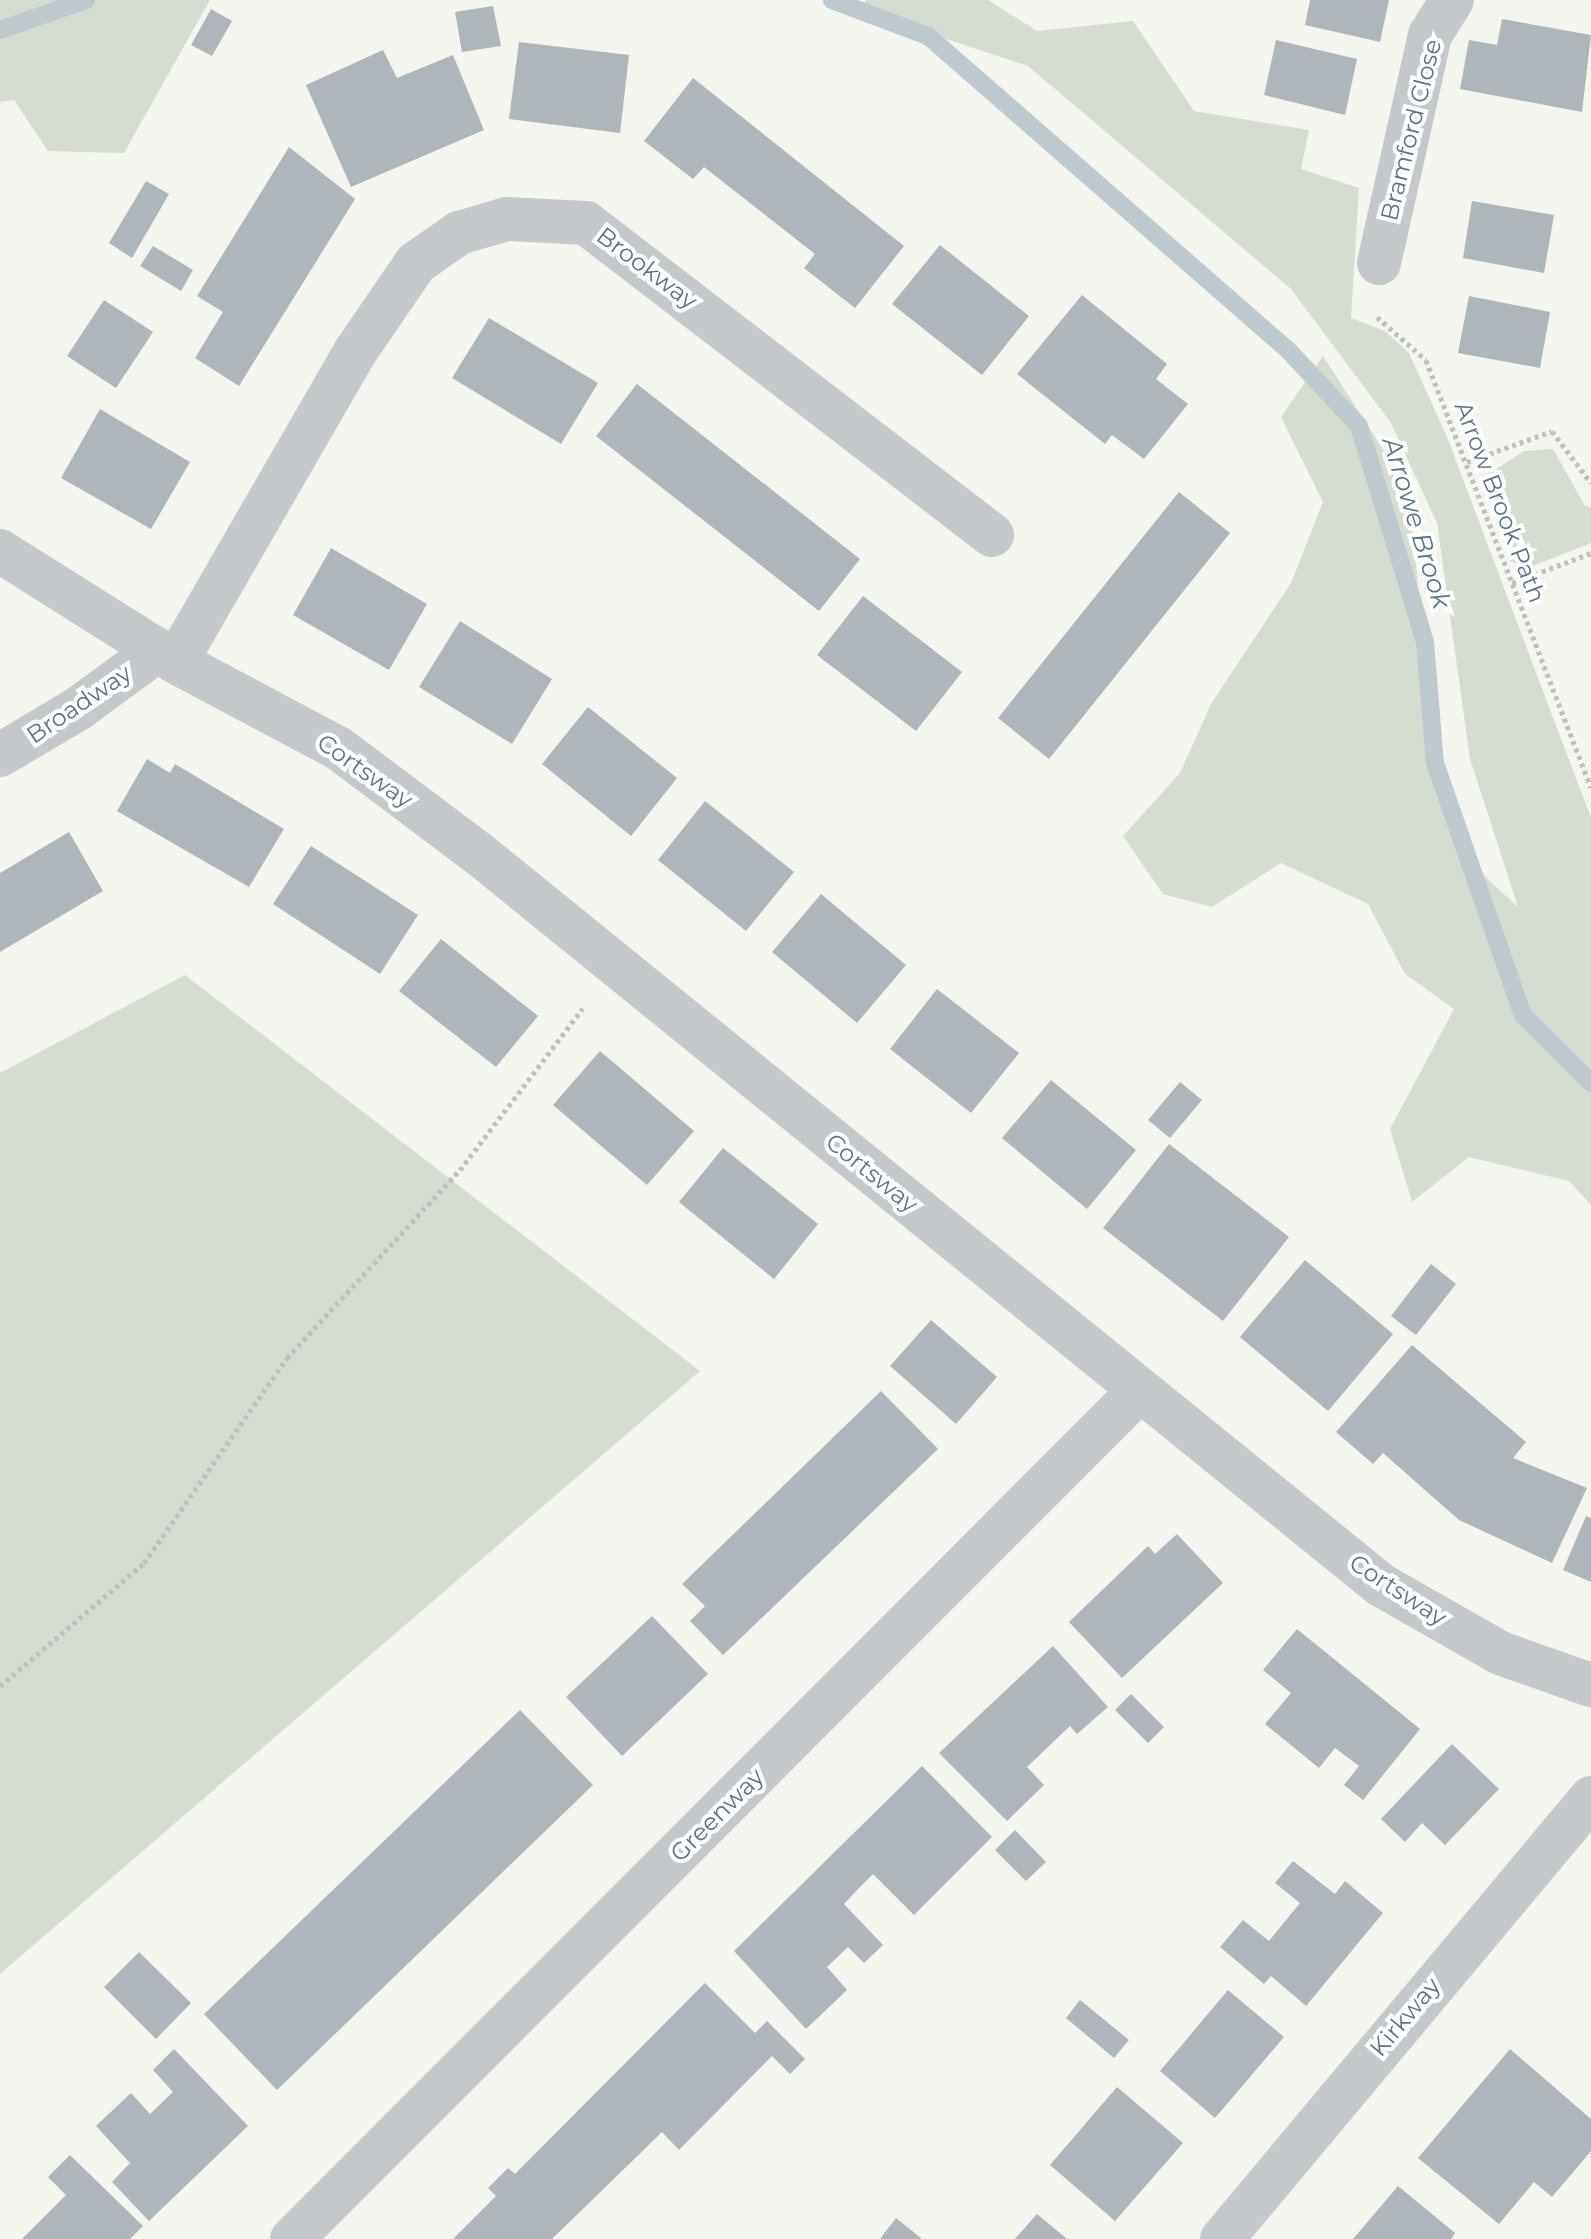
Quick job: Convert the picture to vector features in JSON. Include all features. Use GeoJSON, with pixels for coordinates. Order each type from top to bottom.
{"type":"FeatureCollection","features":[{"type":"Feature","properties":{"kind":"street","name":"Bramford Close"},"geometry":{"type":"LineString","coordinates":[[1379,263],[1430,35],[1452,0]]}},
{"type":"Feature","properties":{"kind":"street","name":"Brookway"},"geometry":{"type":"LineString","coordinates":[[167,656],[355,352],[416,263],[459,233],[507,219],[586,223],[992,535]]}},
{"type":"Feature","properties":{"kind":"street","name":"Cortsway"},"geometry":{"type":"LineString","coordinates":[[0,551],[167,656],[338,748],[616,965],[1381,1585],[1500,1653],[1591,1685]]}},
{"type":"Feature","properties":{"kind":"street","name":"Broadway"},"geometry":{"type":"LineString","coordinates":[[0,755],[167,656]]}},
{"type":"Feature","properties":{"kind":"street","name":"Greenway"},"geometry":{"type":"LineString","coordinates":[[292,2239],[1140,1390]]}},
{"type":"Feature","properties":{"kind":"street","name":"Kirkway"},"geometry":{"type":"LineString","coordinates":[[1222,2239],[1591,1798]]}},
{"type":"Feature","properties":{"kind":"path","name":"Arrow Brook Path"},"geometry":{"type":"LineString","coordinates":[[1379,263],[1358,280],[1353,294],[1426,360],[1591,787]]}},
{"type":"Feature","properties":{"kind":"path"},"geometry":{"type":"LineString","coordinates":[[1467,462],[1552,431],[1591,483]]}},
{"type":"Feature","properties":{"kind":"path"},"geometry":{"type":"LineString","coordinates":[[1512,583],[1591,553]]}},
{"type":"Feature","properties":{"kind":"path"},"geometry":{"type":"LineString","coordinates":[[0,1686],[144,1563],[287,1358],[460,1170],[616,965]]}},
{"type":"Feature","properties":{"kind":"shaded area"},"geometry":{"type":"Polygon","coordinates":[[[0,0],[210,0],[124,153],[48,151],[14,100],[0,102],[0,0]]]}},
{"type":"Feature","properties":{"kind":"shaded area"},"geometry":{"type":"Polygon","coordinates":[[[866,0],[988,0],[1037,31],[1133,21],[1194,111],[1309,130],[1301,169],[1359,188],[1351,318],[1385,331],[1409,353],[1447,437],[1591,818],[1591,1205],[1569,1181],[1469,1157],[1412,1202],[1390,1129],[1454,1009],[1405,974],[1368,904],[1281,863],[1212,907],[1163,894],[1123,836],[1180,773],[1211,704],[1291,583],[1323,502],[1281,417],[1323,356],[1393,465],[1412,524],[1435,763],[1470,863],[1518,907],[1470,759],[1437,523],[1391,423],[1291,289],[1028,66],[862,11],[866,0]]]}},
{"type":"Feature","properties":{"kind":"shaded area"},"geometry":{"type":"Polygon","coordinates":[[[1553,449],[1585,506],[1591,507],[1591,543],[1530,567],[1509,561],[1483,478],[1524,451],[1553,449]]]}},
{"type":"Feature","properties":{"kind":"shaded area"},"geometry":{"type":"Polygon","coordinates":[[[185,975],[700,1371],[0,1974],[0,1073],[185,975]]]}},
{"type":"Feature","properties":{"kind":"building"},"geometry":{"type":"Polygon","coordinates":[[[1310,0],[1389,0],[1380,42],[1305,25],[1310,0]]]}},
{"type":"Feature","properties":{"kind":"building"},"geometry":{"type":"Polygon","coordinates":[[[493,6],[501,46],[462,52],[455,12],[493,6]]]}},
{"type":"Feature","properties":{"kind":"building"},"geometry":{"type":"Polygon","coordinates":[[[211,9],[232,21],[212,56],[191,45],[211,9]]]}},
{"type":"Feature","properties":{"kind":"building"},"geometry":{"type":"Polygon","coordinates":[[[1502,19],[1591,35],[1582,112],[1460,89],[1469,40],[1497,45],[1502,19]]]}},
{"type":"Feature","properties":{"kind":"building"},"geometry":{"type":"Polygon","coordinates":[[[1276,40],[1357,59],[1345,115],[1264,95],[1276,40]]]}},
{"type":"Feature","properties":{"kind":"building"},"geometry":{"type":"Polygon","coordinates":[[[519,42],[629,55],[620,133],[509,119],[519,42]]]}},
{"type":"Feature","properties":{"kind":"building"},"geometry":{"type":"Polygon","coordinates":[[[383,50],[397,78],[453,55],[484,130],[351,187],[306,85],[383,50]]]}},
{"type":"Feature","properties":{"kind":"building"},"geometry":{"type":"Polygon","coordinates":[[[693,78],[904,246],[855,308],[804,268],[815,254],[704,167],[693,179],[644,141],[693,78]]]}},
{"type":"Feature","properties":{"kind":"building"},"geometry":{"type":"Polygon","coordinates":[[[289,147],[355,199],[239,386],[195,358],[223,312],[197,296],[289,147]]]}},
{"type":"Feature","properties":{"kind":"building"},"geometry":{"type":"Polygon","coordinates":[[[146,181],[169,194],[132,258],[109,243],[146,181]]]}},
{"type":"Feature","properties":{"kind":"building"},"geometry":{"type":"Polygon","coordinates":[[[1472,201],[1554,215],[1544,273],[1463,258],[1472,201]]]}},
{"type":"Feature","properties":{"kind":"building"},"geometry":{"type":"Polygon","coordinates":[[[940,245],[1029,316],[982,375],[892,304],[940,245]]]}},
{"type":"Feature","properties":{"kind":"building"},"geometry":{"type":"Polygon","coordinates":[[[153,246],[193,270],[181,291],[140,266],[153,246]]]}},
{"type":"Feature","properties":{"kind":"building"},"geometry":{"type":"Polygon","coordinates":[[[1082,295],[1167,364],[1156,379],[1188,404],[1144,459],[1112,435],[1105,444],[1017,374],[1082,295]]]}},
{"type":"Feature","properties":{"kind":"building"},"geometry":{"type":"Polygon","coordinates":[[[1469,296],[1550,312],[1540,368],[1458,353],[1469,296]]]}},
{"type":"Feature","properties":{"kind":"building"},"geometry":{"type":"Polygon","coordinates":[[[104,300],[153,332],[116,388],[67,356],[104,300]]]}},
{"type":"Feature","properties":{"kind":"building"},"geometry":{"type":"Polygon","coordinates":[[[489,318],[598,383],[561,444],[452,378],[489,318]]]}},
{"type":"Feature","properties":{"kind":"building"},"geometry":{"type":"Polygon","coordinates":[[[637,384],[860,559],[819,611],[596,436],[637,384]]]}},
{"type":"Feature","properties":{"kind":"building"},"geometry":{"type":"Polygon","coordinates":[[[100,409],[190,462],[151,529],[61,478],[100,409]]]}},
{"type":"Feature","properties":{"kind":"building"},"geometry":{"type":"Polygon","coordinates":[[[1179,492],[1230,533],[1049,759],[998,718],[1179,492]]]}},
{"type":"Feature","properties":{"kind":"building"},"geometry":{"type":"Polygon","coordinates":[[[331,548],[427,604],[389,670],[293,615],[331,548]]]}},
{"type":"Feature","properties":{"kind":"building"},"geometry":{"type":"Polygon","coordinates":[[[863,596],[962,672],[916,731],[817,655],[863,596]]]}},
{"type":"Feature","properties":{"kind":"building"},"geometry":{"type":"Polygon","coordinates":[[[460,621],[552,679],[512,744],[419,687],[460,621]]]}},
{"type":"Feature","properties":{"kind":"building"},"geometry":{"type":"Polygon","coordinates":[[[588,707],[677,778],[631,836],[542,764],[588,707]]]}},
{"type":"Feature","properties":{"kind":"building"},"geometry":{"type":"Polygon","coordinates":[[[147,759],[170,773],[175,764],[284,829],[249,887],[117,811],[147,759]]]}},
{"type":"Feature","properties":{"kind":"building"},"geometry":{"type":"Polygon","coordinates":[[[705,801],[794,872],[746,931],[658,860],[705,801]]]}},
{"type":"Feature","properties":{"kind":"building"},"geometry":{"type":"Polygon","coordinates":[[[69,832],[103,891],[0,952],[0,873],[69,832]]]}},
{"type":"Feature","properties":{"kind":"building"},"geometry":{"type":"Polygon","coordinates":[[[311,846],[418,915],[380,974],[273,904],[311,846]]]}},
{"type":"Feature","properties":{"kind":"building"},"geometry":{"type":"Polygon","coordinates":[[[821,894],[906,965],[857,1023],[772,952],[821,894]]]}},
{"type":"Feature","properties":{"kind":"building"},"geometry":{"type":"Polygon","coordinates":[[[441,939],[538,1016],[496,1067],[399,991],[441,939]]]}},
{"type":"Feature","properties":{"kind":"building"},"geometry":{"type":"Polygon","coordinates":[[[937,989],[1019,1053],[971,1113],[890,1049],[937,989]]]}},
{"type":"Feature","properties":{"kind":"building"},"geometry":{"type":"Polygon","coordinates":[[[600,1051],[694,1131],[647,1185],[553,1105],[600,1051]]]}},
{"type":"Feature","properties":{"kind":"building"},"geometry":{"type":"Polygon","coordinates":[[[1051,1080],[1136,1150],[1087,1209],[1002,1138],[1051,1080]]]}},
{"type":"Feature","properties":{"kind":"building"},"geometry":{"type":"Polygon","coordinates":[[[1180,1082],[1202,1100],[1170,1138],[1148,1120],[1180,1082]]]}},
{"type":"Feature","properties":{"kind":"building"},"geometry":{"type":"Polygon","coordinates":[[[1169,1144],[1289,1237],[1223,1321],[1103,1228],[1169,1144]]]}},
{"type":"Feature","properties":{"kind":"building"},"geometry":{"type":"Polygon","coordinates":[[[723,1148],[818,1224],[774,1279],[679,1202],[723,1148]]]}},
{"type":"Feature","properties":{"kind":"building"},"geometry":{"type":"Polygon","coordinates":[[[1305,1260],[1393,1334],[1328,1411],[1240,1337],[1305,1260]]]}},
{"type":"Feature","properties":{"kind":"building"},"geometry":{"type":"Polygon","coordinates":[[[1431,1264],[1456,1284],[1416,1335],[1391,1316],[1431,1264]]]}},
{"type":"Feature","properties":{"kind":"building"},"geometry":{"type":"Polygon","coordinates":[[[931,1320],[997,1377],[956,1424],[890,1366],[931,1320]]]}},
{"type":"Feature","properties":{"kind":"building"},"geometry":{"type":"Polygon","coordinates":[[[1412,1345],[1526,1442],[1513,1458],[1587,1488],[1552,1563],[1459,1520],[1383,1453],[1373,1464],[1336,1432],[1412,1345]]]}},
{"type":"Feature","properties":{"kind":"building"},"geometry":{"type":"Polygon","coordinates":[[[881,1391],[938,1449],[723,1655],[690,1621],[705,1606],[682,1584],[881,1391]]]}},
{"type":"Feature","properties":{"kind":"building"},"geometry":{"type":"Polygon","coordinates":[[[1586,1516],[1591,1518],[1591,1582],[1563,1570],[1586,1516]]]}},
{"type":"Feature","properties":{"kind":"building"},"geometry":{"type":"Polygon","coordinates":[[[1177,1534],[1223,1583],[1122,1678],[1069,1622],[1148,1546],[1155,1554],[1177,1534]]]}},
{"type":"Feature","properties":{"kind":"building"},"geometry":{"type":"Polygon","coordinates":[[[652,1616],[708,1674],[622,1756],[566,1697],[652,1616]]]}},
{"type":"Feature","properties":{"kind":"building"},"geometry":{"type":"Polygon","coordinates":[[[1297,1629],[1420,1729],[1363,1800],[1344,1785],[1359,1766],[1335,1748],[1319,1768],[1265,1724],[1291,1693],[1263,1670],[1297,1629]]]}},
{"type":"Feature","properties":{"kind":"building"},"geometry":{"type":"Polygon","coordinates":[[[1053,1646],[1108,1707],[1077,1734],[1070,1726],[1027,1767],[1044,1785],[1007,1821],[939,1753],[1053,1646]]]}},
{"type":"Feature","properties":{"kind":"building"},"geometry":{"type":"Polygon","coordinates":[[[1131,1694],[1164,1727],[1148,1743],[1115,1710],[1131,1694]]]}},
{"type":"Feature","properties":{"kind":"building"},"geometry":{"type":"Polygon","coordinates":[[[520,1710],[593,1785],[277,2090],[204,2014],[520,1710]]]}},
{"type":"Feature","properties":{"kind":"building"},"geometry":{"type":"Polygon","coordinates":[[[1452,1744],[1499,1789],[1445,1845],[1422,1823],[1405,1842],[1381,1819],[1452,1744]]]}},
{"type":"Feature","properties":{"kind":"building"},"geometry":{"type":"Polygon","coordinates":[[[922,1766],[992,1837],[914,1915],[873,1874],[859,1888],[844,1904],[883,1945],[864,1963],[848,1947],[827,1967],[847,1990],[806,2029],[734,1951],[922,1766]]]}},
{"type":"Feature","properties":{"kind":"building"},"geometry":{"type":"Polygon","coordinates":[[[1015,1830],[1046,1862],[1026,1881],[995,1850],[1015,1830]]]}},
{"type":"Feature","properties":{"kind":"building"},"geometry":{"type":"Polygon","coordinates":[[[1293,1861],[1335,1894],[1345,1881],[1383,1913],[1306,2006],[1271,1976],[1264,1984],[1220,1947],[1243,1920],[1269,1941],[1300,1903],[1275,1883],[1293,1861]]]}},
{"type":"Feature","properties":{"kind":"building"},"geometry":{"type":"Polygon","coordinates":[[[139,1952],[191,2003],[156,2039],[104,1987],[139,1952]]]}},
{"type":"Feature","properties":{"kind":"building"},"geometry":{"type":"Polygon","coordinates":[[[705,1983],[755,2033],[767,2021],[805,2059],[790,2074],[772,2056],[679,2150],[662,2132],[552,2239],[453,2239],[496,2196],[488,2188],[508,2168],[515,2174],[705,1983]]]}},
{"type":"Feature","properties":{"kind":"building"},"geometry":{"type":"Polygon","coordinates":[[[1228,1990],[1284,2037],[1215,2118],[1160,2071],[1228,1990]]]}},
{"type":"Feature","properties":{"kind":"building"},"geometry":{"type":"Polygon","coordinates":[[[1080,2000],[1129,2040],[1114,2058],[1066,2018],[1080,2000]]]}},
{"type":"Feature","properties":{"kind":"building"},"geometry":{"type":"Polygon","coordinates":[[[174,2049],[248,2126],[149,2221],[112,2182],[130,2163],[96,2126],[131,2093],[150,2114],[173,2092],[153,2070],[174,2049]]]}},
{"type":"Feature","properties":{"kind":"building"},"geometry":{"type":"Polygon","coordinates":[[[1510,2049],[1591,2119],[1591,2151],[1552,2197],[1534,2182],[1499,2224],[1418,2158],[1510,2049]]]}},
{"type":"Feature","properties":{"kind":"building"},"geometry":{"type":"Polygon","coordinates":[[[1117,2087],[1183,2143],[1115,2221],[1050,2165],[1117,2087]]]}},
{"type":"Feature","properties":{"kind":"building"},"geometry":{"type":"Polygon","coordinates":[[[70,2155],[143,2226],[130,2239],[22,2239],[66,2195],[48,2177],[70,2155]]]}},
{"type":"Feature","properties":{"kind":"building"},"geometry":{"type":"Polygon","coordinates":[[[1398,2186],[1455,2233],[1451,2239],[1353,2239],[1398,2186]]]}},
{"type":"Feature","properties":{"kind":"building"},"geometry":{"type":"Polygon","coordinates":[[[1037,2214],[1067,2239],[1015,2239],[1037,2214]]]}},
{"type":"Feature","properties":{"kind":"building"},"geometry":{"type":"Polygon","coordinates":[[[896,2218],[922,2239],[880,2239],[896,2218]]]}},
{"type":"Feature","properties":{"kind":"waterway","name":"Arrowe Brook"},"geometry":{"type":"LineString","coordinates":[[0,30],[86,0]]}},
{"type":"Feature","properties":{"kind":"waterway","name":"Arrowe Brook"},"geometry":{"type":"LineString","coordinates":[[832,0],[928,36],[1287,349],[1359,426],[1425,642],[1435,763],[1523,1015],[1591,1083]]}}]}
